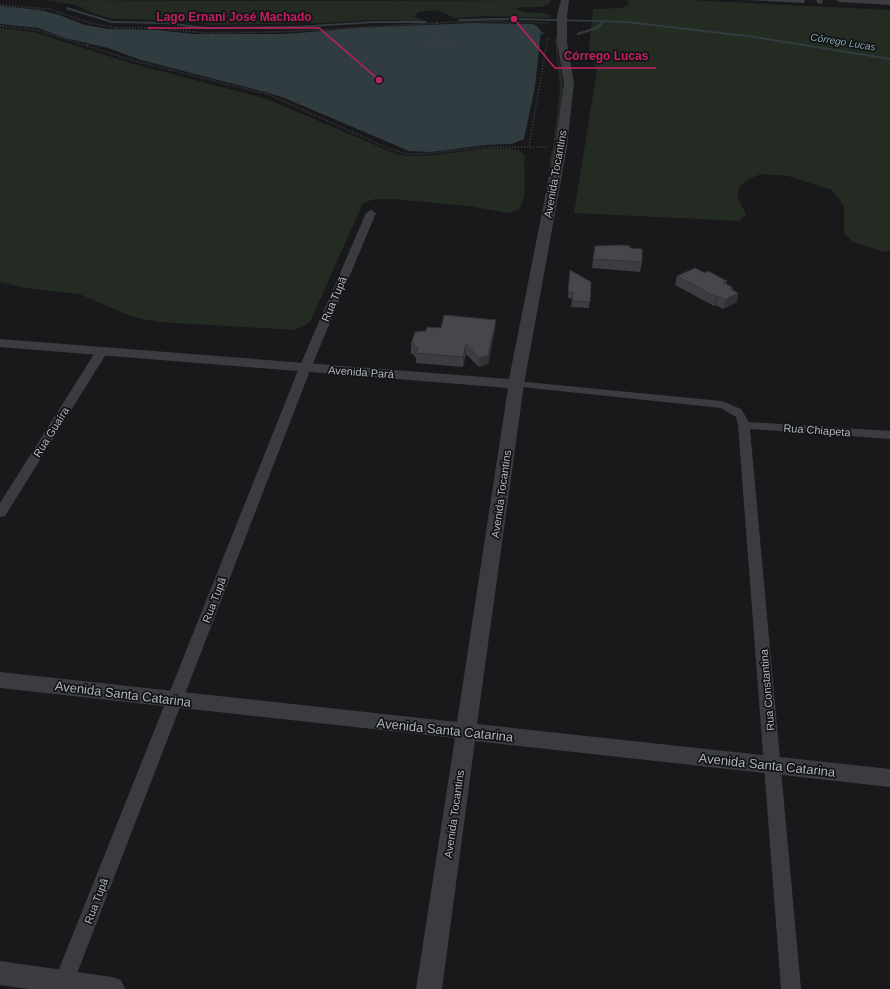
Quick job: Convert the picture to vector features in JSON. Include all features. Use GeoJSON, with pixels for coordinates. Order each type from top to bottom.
{"type":"FeatureCollection","features":[{"type":"Feature","properties":{"kind":"street","name":"Avenida Tocantins"},"geometry":{"type":"LineString","coordinates":[[429,989],[516,384],[561,147],[569,83],[558,21],[564,0]]}},
{"type":"Feature","properties":{"kind":"street","name":"Rua Tupã"},"geometry":{"type":"LineString","coordinates":[[63,986],[305,368],[371,212]]}},
{"type":"Feature","properties":{"kind":"street","name":"Avenida Pará"},"geometry":{"type":"LineString","coordinates":[[0,343],[516,384],[722,405]]}},
{"type":"Feature","properties":{"kind":"street","name":"Rua Guaíra"},"geometry":{"type":"LineString","coordinates":[[0,513],[102,351]]}},
{"type":"Feature","properties":{"kind":"street","name":"Rua Constantina"},"geometry":{"type":"LineString","coordinates":[[722,405],[739,412],[742,416],[744,425],[774,765],[791,989]]}},
{"type":"Feature","properties":{"kind":"street","name":"Rua Chiapeta"},"geometry":{"type":"LineString","coordinates":[[744,425],[890,435]]}},
{"type":"Feature","properties":{"kind":"street","name":"Avenida Santa Catarina"},"geometry":{"type":"LineString","coordinates":[[0,680],[890,778]]}},
{"type":"Feature","properties":{"kind":"street"},"geometry":{"type":"LineString","coordinates":[[0,973],[63,986],[112,989]]}},
{"type":"Feature","properties":{"kind":"path"},"geometry":{"type":"LineString","coordinates":[[0,5],[48,9],[90,23],[115,29],[158,28],[204,33],[437,23],[558,21]]}},
{"type":"Feature","properties":{"kind":"path"},"geometry":{"type":"LineString","coordinates":[[437,23],[440,44]]}},
{"type":"Feature","properties":{"kind":"path"},"geometry":{"type":"LineString","coordinates":[[0,26],[37,30],[156,67],[270,95],[390,149],[407,154],[434,153],[486,147],[561,147]]}},
{"type":"Feature","properties":{"kind":"path"},"geometry":{"type":"LineString","coordinates":[[88,45],[115,29]]}},
{"type":"Feature","properties":{"kind":"path"},"geometry":{"type":"LineString","coordinates":[[529,146],[548,33]]}},
{"type":"Feature","properties":{"kind":"path"},"geometry":{"type":"LineString","coordinates":[[424,44],[457,44]]}},
{"type":"Feature","properties":{"kind":"shaded area"},"geometry":{"type":"Polygon","coordinates":[[[46,0],[551,0],[544,6],[516,9],[524,12],[543,13],[552,16],[547,18],[485,16],[454,18],[443,12],[434,10],[419,12],[414,17],[424,21],[374,20],[321,23],[212,25],[173,20],[116,19],[97,15],[76,5],[46,0]]]}},
{"type":"Feature","properties":{"kind":"shaded area"},"geometry":{"type":"Polygon","coordinates":[[[627,0],[688,0],[890,10],[890,250],[885,252],[853,242],[844,233],[844,206],[832,190],[788,176],[762,174],[748,179],[740,186],[737,197],[746,214],[740,221],[574,213],[597,70],[589,49],[593,9],[621,8],[629,5],[627,0]]]}},
{"type":"Feature","properties":{"kind":"shaded area"},"geometry":{"type":"Polygon","coordinates":[[[0,6],[40,10],[59,15],[85,25],[108,29],[157,30],[193,34],[286,34],[357,28],[472,23],[532,24],[537,26],[541,31],[535,87],[524,139],[512,144],[485,145],[431,152],[409,151],[282,97],[141,60],[108,48],[65,38],[38,28],[0,24],[0,6]]]}},
{"type":"Feature","properties":{"kind":"shaded area"},"geometry":{"type":"Polygon","coordinates":[[[0,28],[33,32],[130,63],[267,99],[396,154],[427,156],[489,148],[519,150],[525,156],[524,198],[518,210],[508,213],[468,206],[392,199],[375,199],[363,203],[310,322],[295,330],[159,322],[133,317],[79,294],[25,288],[0,282],[0,28]]]}},
{"type":"Feature","properties":{"kind":"shaded area"},"geometry":{"type":"Polygon","coordinates":[[[558,35],[558,58],[562,74],[563,89],[556,148],[551,170],[549,163],[553,148],[560,89],[555,39],[558,35]]]}},
{"type":"Feature","properties":{"kind":"building"},"geometry":{"type":"Polygon","coordinates":[[[595,246],[630,246],[630,248],[642,249],[642,262],[593,259],[595,246]]]}},
{"type":"Feature","properties":{"kind":"building"},"geometry":{"type":"Polygon","coordinates":[[[695,268],[705,273],[708,271],[727,281],[723,282],[738,293],[725,300],[718,296],[716,297],[677,276],[695,268]]]}},
{"type":"Feature","properties":{"kind":"building"},"geometry":{"type":"Polygon","coordinates":[[[570,270],[591,282],[590,302],[572,301],[573,292],[568,292],[570,270]]]}},
{"type":"Feature","properties":{"kind":"building"},"geometry":{"type":"Polygon","coordinates":[[[444,315],[496,320],[488,355],[479,358],[466,344],[463,357],[416,353],[418,348],[414,347],[414,344],[411,344],[415,332],[426,331],[427,327],[441,328],[444,315]]]}},
{"type":"Feature","properties":{"kind":"waterway"},"geometry":{"type":"LineString","coordinates":[[67,8],[112,22],[167,23],[205,28],[297,27],[374,22],[426,22]]}},
{"type":"Feature","properties":{"kind":"waterway","name":"Córrego Lucas"},"geometry":{"type":"LineString","coordinates":[[459,20],[514,19],[627,22],[755,37],[890,59]]}},
{"type":"Feature","properties":{"kind":"waterway"},"geometry":{"type":"LineString","coordinates":[[578,34],[597,28],[603,22]]}},
{"type":"Feature","properties":{"kind":"place","name":"Córrego Lucas"},"geometry":{"type":"Point","coordinates":[514,19]}},
{"type":"Feature","properties":{"kind":"place","name":"Lago Ernani José Machado"},"geometry":{"type":"Point","coordinates":[379,80]}}]}
